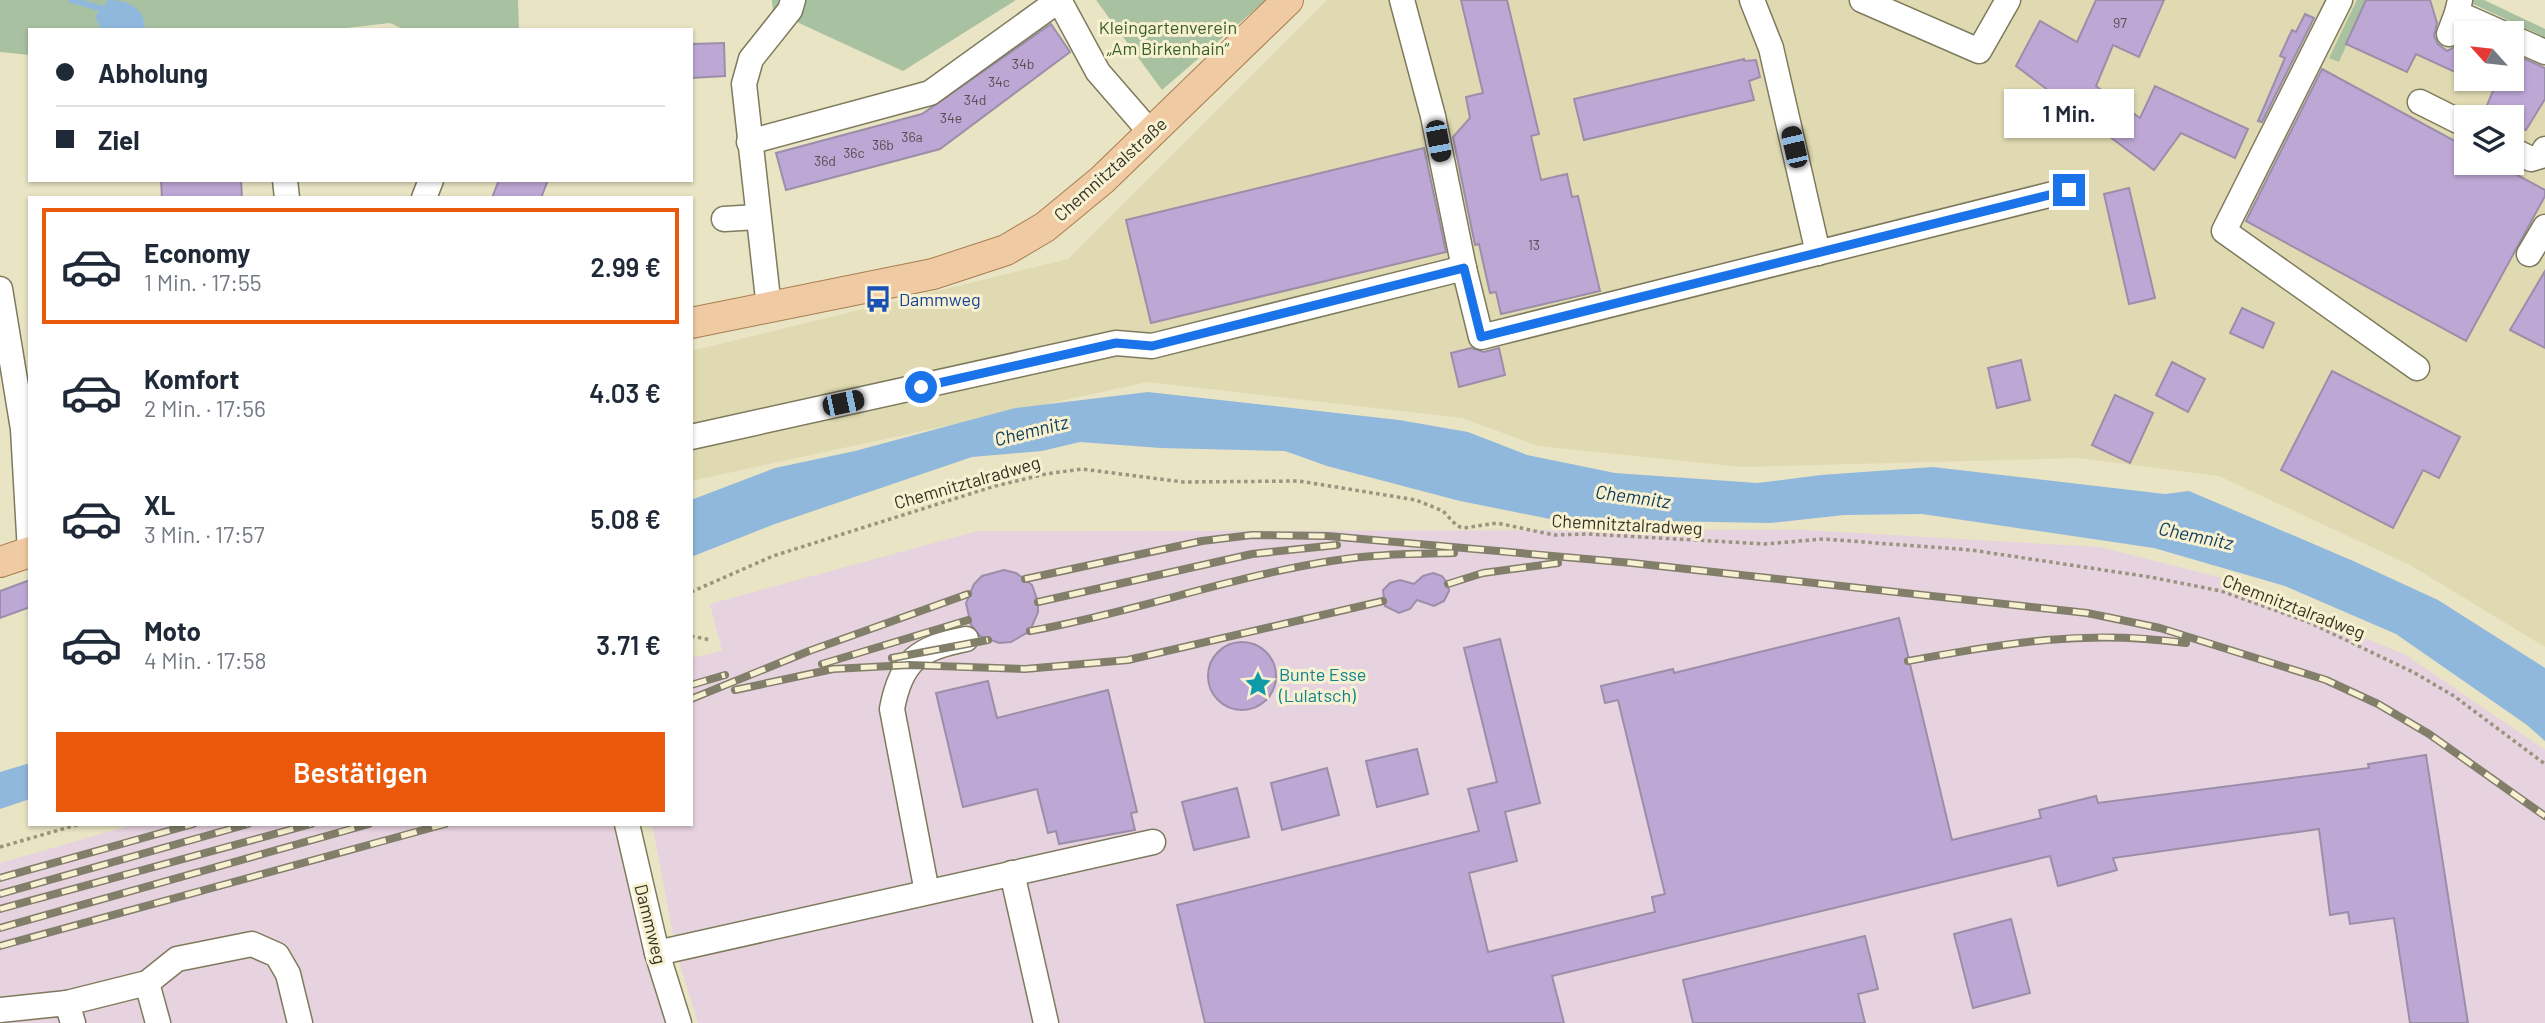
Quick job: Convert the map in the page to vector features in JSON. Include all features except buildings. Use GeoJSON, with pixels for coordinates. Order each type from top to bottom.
{"type":"FeatureCollection","features":[{"type":"Feature","properties":{"kind":"main road","name":"Chemnitztalstraße"},"geometry":{"type":"LineString","coordinates":[[693,323],[933,274],[1006,250],[1067,212],[1288,0]]}},
{"type":"Feature","properties":{"kind":"main road"},"geometry":{"type":"LineString","coordinates":[[0,562],[28,553]]}},
{"type":"Feature","properties":{"kind":"street"},"geometry":{"type":"LineString","coordinates":[[769,308],[744,84],[751,59],[790,10],[793,0]]}},
{"type":"Feature","properties":{"kind":"street"},"geometry":{"type":"LineString","coordinates":[[749,142],[930,93],[1059,0],[1098,72],[1151,133]]}},
{"type":"Feature","properties":{"kind":"street"},"geometry":{"type":"LineString","coordinates":[[1402,0],[1433,116],[1481,337],[2069,190]]}},
{"type":"Feature","properties":{"kind":"street"},"geometry":{"type":"LineString","coordinates":[[1752,0],[1771,48],[1818,253]]}},
{"type":"Feature","properties":{"kind":"street"},"geometry":{"type":"LineString","coordinates":[[1862,0],[1979,51],[2008,0]]}},
{"type":"Feature","properties":{"kind":"street"},"geometry":{"type":"LineString","coordinates":[[2340,0],[2224,231],[2417,368]]}},
{"type":"Feature","properties":{"kind":"street"},"geometry":{"type":"LineString","coordinates":[[2524,43],[2545,52]]}},
{"type":"Feature","properties":{"kind":"street"},"geometry":{"type":"LineString","coordinates":[[2420,102],[2454,119]]}},
{"type":"Feature","properties":{"kind":"street"},"geometry":{"type":"LineString","coordinates":[[2524,156],[2531,159],[2542,156],[2545,149]]}},
{"type":"Feature","properties":{"kind":"street"},"geometry":{"type":"LineString","coordinates":[[724,219],[758,217]]}},
{"type":"Feature","properties":{"kind":"street"},"geometry":{"type":"LineString","coordinates":[[2529,254],[2545,227]]}},
{"type":"Feature","properties":{"kind":"street"},"geometry":{"type":"LineString","coordinates":[[693,437],[1116,343],[1152,346],[1464,268]]}},
{"type":"Feature","properties":{"kind":"street"},"geometry":{"type":"LineString","coordinates":[[0,289],[23,429],[28,517]]}},
{"type":"Feature","properties":{"kind":"street"},"geometry":{"type":"LineString","coordinates":[[927,892],[892,709],[896,687],[918,653],[966,639]]}},
{"type":"Feature","properties":{"kind":"street","name":"Dammweg"},"geometry":{"type":"LineString","coordinates":[[626,826],[657,953],[679,1023]]}},
{"type":"Feature","properties":{"kind":"street"},"geometry":{"type":"LineString","coordinates":[[657,953],[1153,842]]}},
{"type":"Feature","properties":{"kind":"street"},"geometry":{"type":"LineString","coordinates":[[1012,873],[1046,1023]]}},
{"type":"Feature","properties":{"kind":"street"},"geometry":{"type":"LineString","coordinates":[[0,1010],[70,1013],[147,983],[177,959],[252,944],[277,955],[288,974],[300,1023]]}},
{"type":"Feature","properties":{"kind":"street"},"geometry":{"type":"LineString","coordinates":[[147,983],[158,1023]]}},
{"type":"Feature","properties":{"kind":"path","name":"Chemnitztalradweg"},"geometry":{"type":"LineString","coordinates":[[693,591],[805,545],[1016,480],[1056,472],[1082,470],[1183,482],[1318,483],[1416,499],[1443,512],[1457,526],[1464,528],[1497,523],[1554,535],[1588,534],[1765,544],[1823,539],[1970,550],[2150,577],[2221,591],[2308,622],[2413,672],[2455,696],[2545,764]]}},
{"type":"Feature","properties":{"kind":"path"},"geometry":{"type":"LineString","coordinates":[[693,636],[711,640]]}},
{"type":"Feature","properties":{"kind":"path"},"geometry":{"type":"LineString","coordinates":[[0,847],[73,826]]}},
{"type":"Feature","properties":{"kind":"shaded area"},"geometry":{"type":"Polygon","coordinates":[[[1327,0],[2460,0],[2506,21],[2454,21],[2454,91],[2524,91],[2524,29],[2545,39],[2545,647],[2410,565],[2219,476],[2078,458],[1742,467],[1538,446],[1462,418],[1148,382],[693,481],[693,351],[1068,259],[1327,0]]]}},
{"type":"Feature","properties":{"kind":"shaded area"},"geometry":{"type":"Polygon","coordinates":[[[1805,530],[2099,547],[2218,577],[2406,655],[2545,750],[2545,1023],[698,1023],[677,955],[652,826],[693,826],[693,658],[722,651],[710,604],[978,531],[1805,530]]]}},
{"type":"Feature","properties":{"kind":"shaded area"},"geometry":{"type":"Polygon","coordinates":[[[129,826],[613,826],[669,1023],[0,1023],[0,863],[129,826]]]}},
{"type":"Feature","properties":{"kind":"green space"},"geometry":{"type":"Polygon","coordinates":[[[0,0],[518,0],[519,28],[401,28],[390,23],[346,28],[28,28],[28,55],[0,52],[0,0]]]}},
{"type":"Feature","properties":{"kind":"green space"},"geometry":{"type":"Polygon","coordinates":[[[772,0],[1016,0],[903,71],[773,11],[772,0]]]}},
{"type":"Feature","properties":{"kind":"green space","name":"Kleingartenverein „Am Birkenhain“"},"geometry":{"type":"Polygon","coordinates":[[[1096,0],[1266,0],[1162,90],[1096,0]]]}},
{"type":"Feature","properties":{"kind":"green space"},"geometry":{"type":"Polygon","coordinates":[[[2357,0],[2366,0],[2339,62],[2329,58],[2357,0]]]}},
{"type":"Feature","properties":{"kind":"green space"},"geometry":{"type":"Polygon","coordinates":[[[2463,0],[2484,0],[2545,29],[2545,37],[2524,27],[2524,21],[2510,21],[2473,4],[2467,15],[2463,0]]]}},
{"type":"Feature","properties":{"kind":"water"},"geometry":{"type":"Polygon","coordinates":[[[108,0],[123,2],[139,11],[145,28],[100,28],[95,17],[108,0]]]}},
{"type":"Feature","properties":{"kind":"water","name":"Chemnitz"},"geometry":{"type":"Polygon","coordinates":[[[1148,392],[1399,420],[1468,432],[1527,455],[1615,473],[1757,483],[1821,475],[1933,467],[2165,494],[2189,491],[2438,600],[2545,668],[2545,741],[2527,725],[2396,634],[2285,586],[2154,548],[1922,514],[1844,515],[1771,523],[1550,519],[1460,501],[1327,466],[1285,451],[1161,448],[1080,442],[1042,451],[972,457],[775,524],[693,556],[693,499],[775,468],[855,451],[1015,408],[1148,392]]]}},
{"type":"Feature","properties":{"kind":"water"},"geometry":{"type":"Polygon","coordinates":[[[28,764],[28,800],[0,809],[0,772],[28,764]]]}},
{"type":"Feature","properties":{"kind":"waterway"},"geometry":{"type":"LineString","coordinates":[[71,0],[100,8]]}},
{"type":"Feature","properties":{"kind":"railway"},"geometry":{"type":"LineString","coordinates":[[1025,579],[1202,541],[1252,535],[1328,536],[1632,563],[2087,613],[2160,628],[2326,680],[2378,704],[2429,734],[2545,816]]}},
{"type":"Feature","properties":{"kind":"railway"},"geometry":{"type":"LineString","coordinates":[[1038,602],[1252,554],[1337,545]]}},
{"type":"Feature","properties":{"kind":"railway"},"geometry":{"type":"LineString","coordinates":[[1030,631],[1105,615],[1218,585],[1331,561],[1454,553]]}},
{"type":"Feature","properties":{"kind":"railway"},"geometry":{"type":"LineString","coordinates":[[1448,584],[1483,573],[1558,563]]}},
{"type":"Feature","properties":{"kind":"railway"},"geometry":{"type":"LineString","coordinates":[[693,698],[809,651],[968,594]]}},
{"type":"Feature","properties":{"kind":"railway"},"geometry":{"type":"LineString","coordinates":[[735,690],[833,669],[909,665],[1025,669],[1128,660],[1383,601]]}},
{"type":"Feature","properties":{"kind":"railway"},"geometry":{"type":"LineString","coordinates":[[822,664],[968,620]]}},
{"type":"Feature","properties":{"kind":"railway"},"geometry":{"type":"LineString","coordinates":[[1908,661],[2046,640],[2114,637],[2186,643]]}},
{"type":"Feature","properties":{"kind":"railway"},"geometry":{"type":"LineString","coordinates":[[892,658],[988,640]]}},
{"type":"Feature","properties":{"kind":"railway"},"geometry":{"type":"LineString","coordinates":[[693,684],[725,675]]}},
{"type":"Feature","properties":{"kind":"railway"},"geometry":{"type":"LineString","coordinates":[[0,878],[186,826]]}},
{"type":"Feature","properties":{"kind":"railway"},"geometry":{"type":"LineString","coordinates":[[0,894],[241,826]]}},
{"type":"Feature","properties":{"kind":"railway"},"geometry":{"type":"LineString","coordinates":[[0,909],[304,826]]}},
{"type":"Feature","properties":{"kind":"railway"},"geometry":{"type":"LineString","coordinates":[[0,928],[362,826]]}},
{"type":"Feature","properties":{"kind":"railway"},"geometry":{"type":"LineString","coordinates":[[0,946],[438,826]]}},
{"type":"Feature","properties":{"kind":"place","name":"Dammweg"},"geometry":{"type":"Point","coordinates":[878,299]}},
{"type":"Feature","properties":{"kind":"place","name":"Bunte Esse (Lulatsch)"},"geometry":{"type":"Point","coordinates":[1258,684]}},
{"type":"Feature","properties":{"kind":"route"},"geometry":{"type":"LineString","coordinates":[[921,387],[1116,343],[1152,346],[1464,268],[1481,337],[2069,190]]}}]}
